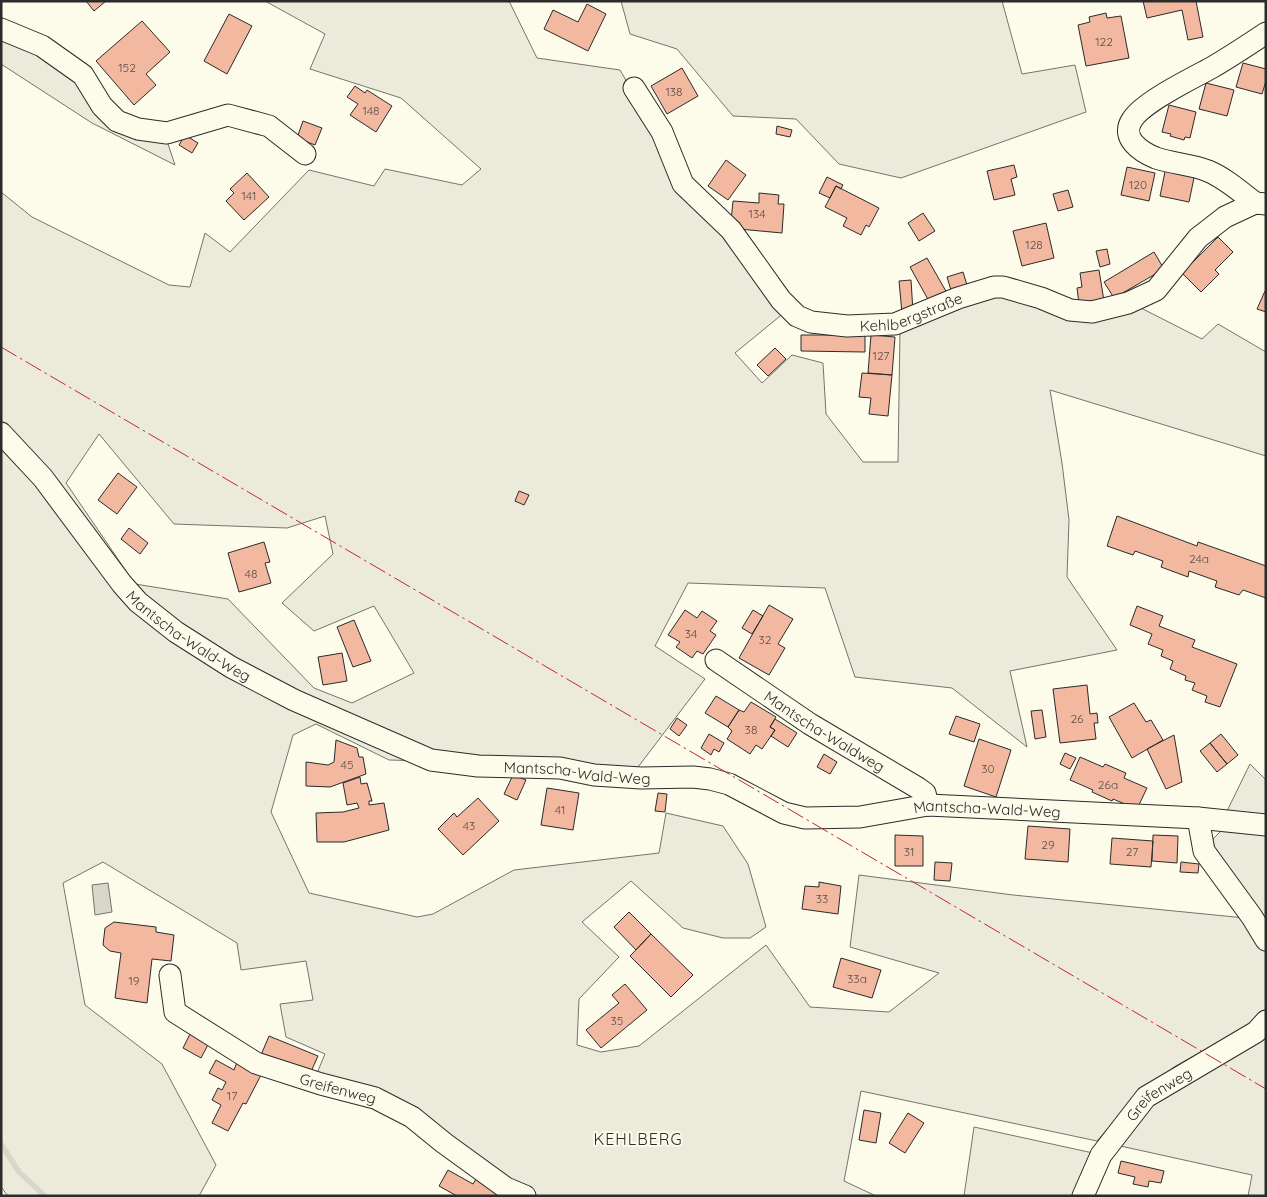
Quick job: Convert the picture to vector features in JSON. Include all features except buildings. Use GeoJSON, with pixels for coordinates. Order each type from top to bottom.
{"type":"FeatureCollection","features":[{"type":"Feature","properties":{"kind":"street"},"geometry":{"type":"LineString","coordinates":[[1,29],[42,46],[83,75],[102,106],[117,121],[138,129],[167,133],[228,115],[269,126],[305,154]]}},
{"type":"Feature","properties":{"kind":"street"},"geometry":{"type":"LineString","coordinates":[[1260,204],[1209,171],[1157,158],[1142,151],[1132,142],[1128,130],[1133,118],[1143,107],[1266,33]]}},
{"type":"Feature","properties":{"kind":"street","name":"Kehlbergstraße"},"geometry":{"type":"LineString","coordinates":[[634,88],[662,132],[683,184],[731,230],[789,309],[797,316],[823,325],[895,324],[958,298],[994,287],[1012,289],[1070,310],[1082,312],[1115,307],[1156,290],[1198,238],[1224,217],[1260,204]]}},
{"type":"Feature","properties":{"kind":"street","name":"Mantscha-Wald-Weg"},"geometry":{"type":"LineString","coordinates":[[1,433],[43,478],[122,584],[138,602],[176,632],[231,667],[294,700],[431,760],[478,766],[560,768],[594,775],[641,778],[693,777],[729,784],[784,813],[805,818],[860,816],[928,805],[1198,818],[1266,825]]}},
{"type":"Feature","properties":{"kind":"street","name":"Mantscha-Waldweg"},"geometry":{"type":"LineString","coordinates":[[716,660],[810,724],[918,788],[925,793],[928,805]]}},
{"type":"Feature","properties":{"kind":"street"},"geometry":{"type":"LineString","coordinates":[[1198,818],[1204,851],[1252,917],[1266,940]]}},
{"type":"Feature","properties":{"kind":"street","name":"Greifenweg"},"geometry":{"type":"LineString","coordinates":[[170,975],[175,1012],[256,1062],[321,1084],[375,1098],[412,1117],[506,1188],[525,1196]]}},
{"type":"Feature","properties":{"kind":"street","name":"Greifenweg"},"geometry":{"type":"LineString","coordinates":[[1083,1196],[1101,1154],[1146,1097],[1256,1032],[1266,1021]]}},
{"type":"Feature","properties":{"kind":"shaded area"},"geometry":{"type":"Polygon","coordinates":[[[265,1],[509,1],[537,58],[620,70],[659,137],[785,312],[735,353],[762,383],[792,355],[823,363],[826,414],[863,462],[898,462],[900,329],[961,300],[1003,295],[1139,307],[1202,339],[1218,324],[1266,352],[1266,456],[1050,390],[1069,520],[1067,577],[1117,650],[1010,671],[1027,747],[952,688],[855,677],[825,588],[688,583],[655,646],[705,679],[635,771],[575,765],[389,760],[316,724],[293,735],[271,812],[309,893],[417,917],[433,914],[514,870],[659,853],[666,813],[723,826],[748,864],[766,927],[750,938],[723,938],[683,928],[631,881],[582,922],[619,957],[579,999],[577,1045],[601,1052],[639,1046],[766,945],[810,1007],[889,1012],[939,973],[850,947],[859,875],[1013,895],[1245,918],[1266,952],[1266,1009],[1255,1022],[1174,1067],[1129,1104],[1097,1141],[861,1091],[844,1181],[876,1196],[538,1196],[526,1191],[418,1111],[315,1078],[325,1054],[286,1037],[280,1004],[313,1000],[306,961],[241,970],[237,943],[103,862],[63,883],[85,1005],[162,1064],[216,1165],[199,1196],[8,1196],[1,1187],[1,192],[32,217],[169,285],[190,287],[205,233],[230,252],[309,170],[374,186],[385,169],[462,185],[481,169],[401,98],[310,69],[325,34],[265,1]],[[99,434],[66,483],[135,584],[228,599],[314,688],[352,703],[414,673],[374,606],[314,631],[282,603],[333,554],[325,516],[287,528],[174,524],[99,434]]]}},
{"type":"Feature","properties":{"kind":"shaded area"},"geometry":{"type":"Polygon","coordinates":[[[621,1],[1002,1],[1022,74],[1075,65],[1086,112],[901,178],[839,164],[796,119],[733,116],[677,49],[630,34],[621,1]]]}},
{"type":"Feature","properties":{"kind":"shaded area"},"geometry":{"type":"Polygon","coordinates":[[[1,35],[42,54],[79,80],[101,116],[166,138],[175,165],[92,123],[1,64],[1,35]]]}},
{"type":"Feature","properties":{"kind":"shaded area"},"geometry":{"type":"Polygon","coordinates":[[[1250,764],[1266,780],[1266,817],[1227,811],[1250,764]]]}},
{"type":"Feature","properties":{"kind":"shaded area"},"geometry":{"type":"Polygon","coordinates":[[[1221,831],[1266,835],[1266,928],[1216,857],[1213,839],[1221,831]]]}},
{"type":"Feature","properties":{"kind":"shaded area"},"geometry":{"type":"Polygon","coordinates":[[[108,883],[112,912],[95,915],[92,885],[108,883]]]}},
{"type":"Feature","properties":{"kind":"shaded area"},"geometry":{"type":"Polygon","coordinates":[[[1266,1034],[1266,1196],[1248,1196],[1252,1175],[1116,1145],[1154,1102],[1266,1034]]]}},
{"type":"Feature","properties":{"kind":"shaded area"},"geometry":{"type":"Polygon","coordinates":[[[974,1127],[1093,1153],[1075,1196],[964,1196],[974,1127]]]}},
{"type":"Feature","properties":{"kind":"waterway"},"geometry":{"type":"LineString","coordinates":[[1,1144],[19,1172],[45,1196]]}},
{"type":"Feature","properties":{"kind":"power"},"geometry":{"type":"LineString","coordinates":[[1,347],[1266,1089]]}},
{"type":"Feature","properties":{"kind":"district","name":"KEHLBERG"},"geometry":{"type":"Point","coordinates":[638,1139]}}]}
